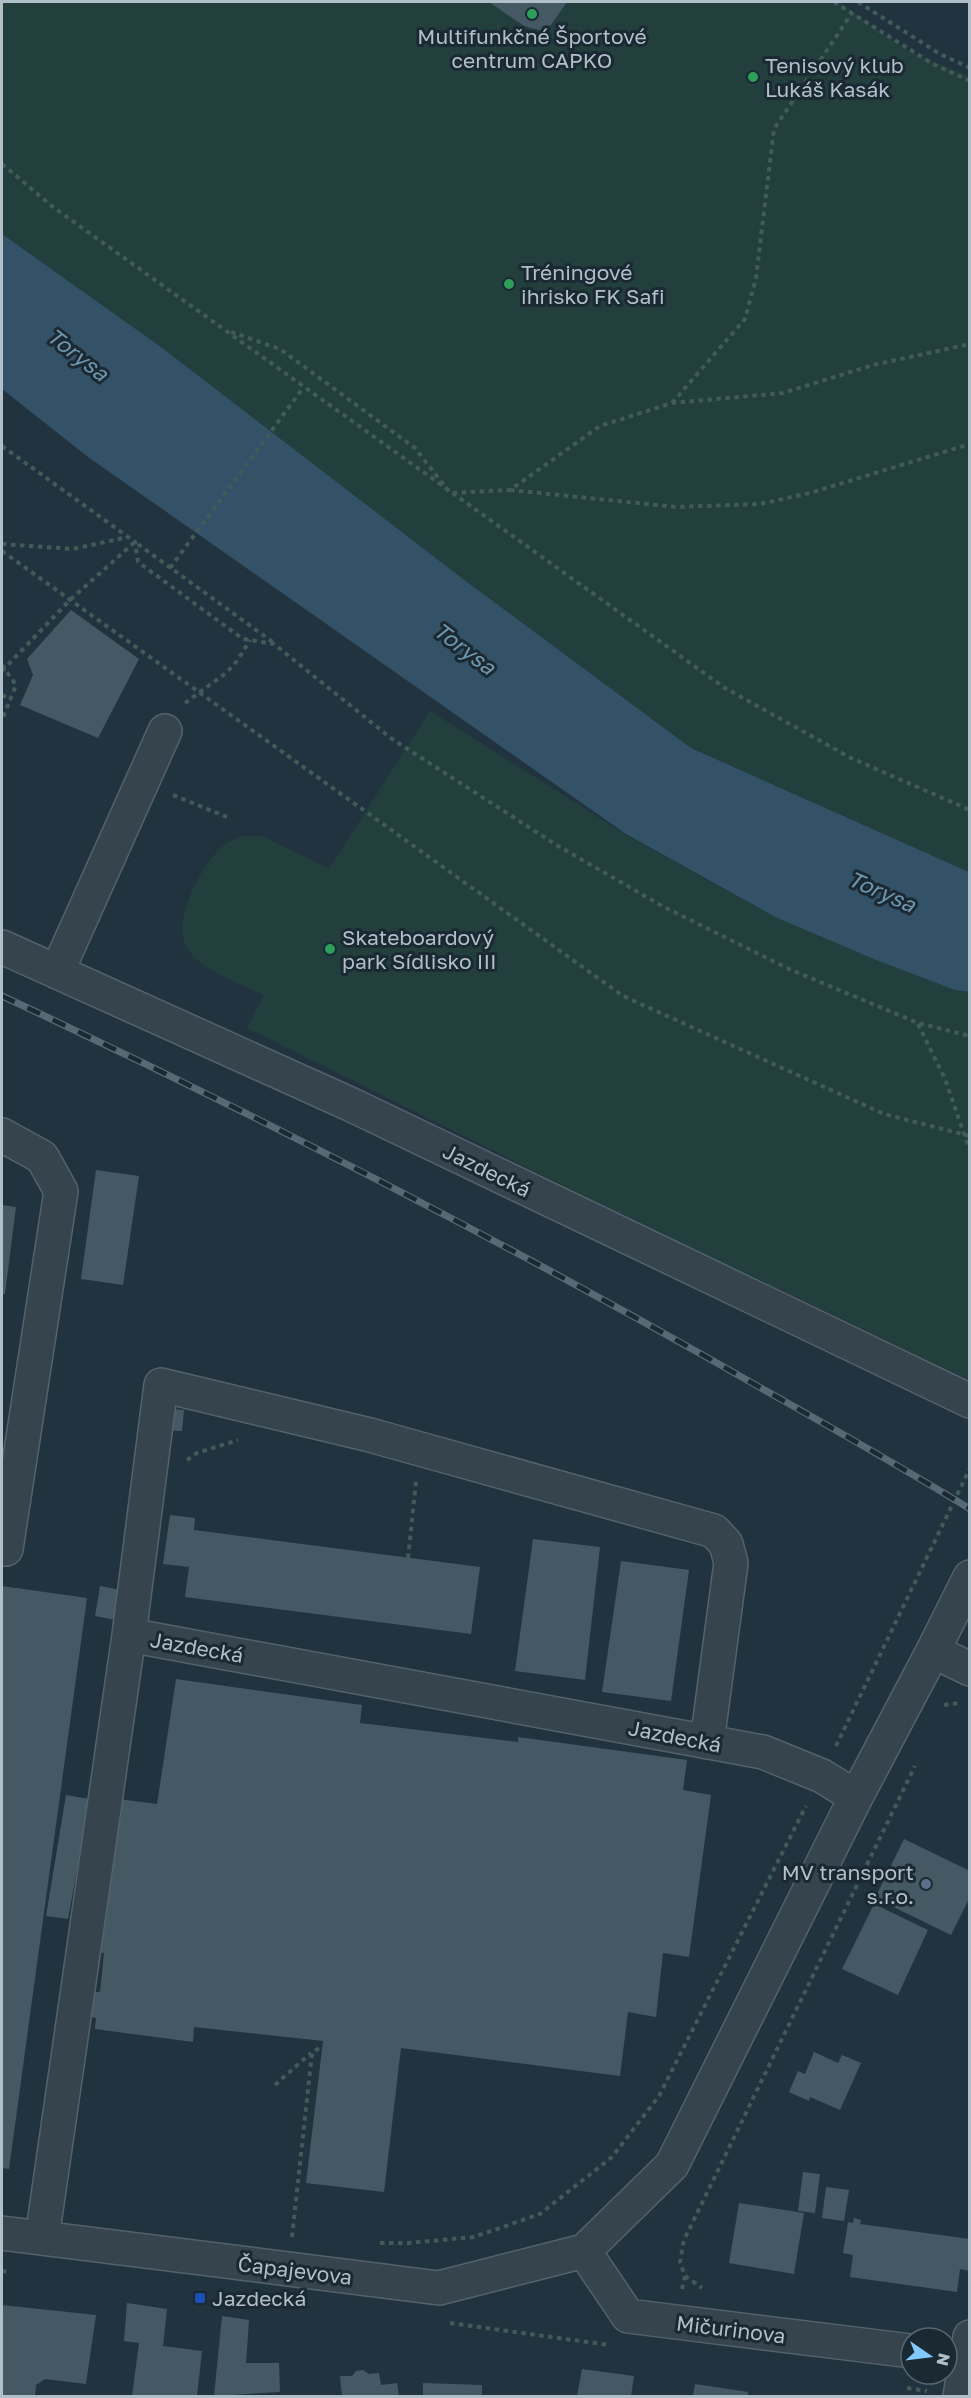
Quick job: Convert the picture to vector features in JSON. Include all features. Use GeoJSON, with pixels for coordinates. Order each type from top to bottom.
{"type":"FeatureCollection","features":[{"type":"Feature","properties":{"kind":"street"},"geometry":{"type":"LineString","coordinates":[[57,972],[165,731]]}},
{"type":"Feature","properties":{"kind":"street","name":"Jazdecká"},"geometry":{"type":"LineString","coordinates":[[2,947],[352,1105],[969,1401]]}},
{"type":"Feature","properties":{"kind":"street"},"geometry":{"type":"LineString","coordinates":[[2,1135],[42,1156],[62,1191],[6,1549]]}},
{"type":"Feature","properties":{"kind":"street"},"geometry":{"type":"LineString","coordinates":[[129,1635],[161,1385],[420,1449],[714,1532],[726,1544],[731,1563],[707,1742]]}},
{"type":"Feature","properties":{"kind":"street"},"geometry":{"type":"LineString","coordinates":[[584,2252],[672,2165],[969,1577]]}},
{"type":"Feature","properties":{"kind":"street","name":"Jazdecká"},"geometry":{"type":"LineString","coordinates":[[42,2238],[129,1635],[763,1752],[822,1776],[856,1797]]}},
{"type":"Feature","properties":{"kind":"street"},"geometry":{"type":"LineString","coordinates":[[933,1651],[969,1669]]}},
{"type":"Feature","properties":{"kind":"street","name":"Čapajevova"},"geometry":{"type":"LineString","coordinates":[[2,2234],[439,2288],[584,2252]]}},
{"type":"Feature","properties":{"kind":"street","name":"Mičurinova"},"geometry":{"type":"LineString","coordinates":[[584,2252],[628,2316],[899,2350]]}},
{"type":"Feature","properties":{"kind":"street"},"geometry":{"type":"LineString","coordinates":[[960,2397],[963,2352]]}},
{"type":"Feature","properties":{"kind":"path"},"geometry":{"type":"LineString","coordinates":[[834,2],[933,64],[969,81]]}},
{"type":"Feature","properties":{"kind":"path"},"geometry":{"type":"LineString","coordinates":[[858,2],[940,54],[969,68]]}},
{"type":"Feature","properties":{"kind":"path"},"geometry":{"type":"LineString","coordinates":[[672,403],[746,319],[756,278],[774,129],[852,13]]}},
{"type":"Feature","properties":{"kind":"path"},"geometry":{"type":"LineString","coordinates":[[2,164],[53,207],[725,688],[851,758],[969,810]]}},
{"type":"Feature","properties":{"kind":"path"},"geometry":{"type":"LineString","coordinates":[[225,330],[280,349],[415,448],[450,493]]}},
{"type":"Feature","properties":{"kind":"path"},"geometry":{"type":"LineString","coordinates":[[510,490],[600,426],[672,403],[783,393],[873,365],[969,344]]}},
{"type":"Feature","properties":{"kind":"path"},"geometry":{"type":"LineString","coordinates":[[170,568],[303,388]]}},
{"type":"Feature","properties":{"kind":"path"},"geometry":{"type":"LineString","coordinates":[[450,493],[510,490],[676,507],[760,504],[810,493],[969,444]]}},
{"type":"Feature","properties":{"kind":"path"},"geometry":{"type":"LineString","coordinates":[[2,446],[274,644],[392,739],[558,846],[664,907],[778,964],[918,1023],[969,1036]]}},
{"type":"Feature","properties":{"kind":"path"},"geometry":{"type":"LineString","coordinates":[[2,544],[73,549],[128,537]]}},
{"type":"Feature","properties":{"kind":"path"},"geometry":{"type":"LineString","coordinates":[[2,720],[16,685],[2,668],[70,600],[135,542]]}},
{"type":"Feature","properties":{"kind":"path"},"geometry":{"type":"LineString","coordinates":[[135,542],[138,562],[243,639],[274,644]]}},
{"type":"Feature","properties":{"kind":"path"},"geometry":{"type":"LineString","coordinates":[[2,551],[623,996],[884,1114],[969,1136]]}},
{"type":"Feature","properties":{"kind":"path"},"geometry":{"type":"LineString","coordinates":[[200,693],[226,673],[237,661],[250,640]]}},
{"type":"Feature","properties":{"kind":"path"},"geometry":{"type":"LineString","coordinates":[[2,695],[10,699]]}},
{"type":"Feature","properties":{"kind":"path"},"geometry":{"type":"LineString","coordinates":[[141,783],[227,817]]}},
{"type":"Feature","properties":{"kind":"path"},"geometry":{"type":"LineString","coordinates":[[918,1023],[945,1079],[969,1151]]}},
{"type":"Feature","properties":{"kind":"path"},"geometry":{"type":"LineString","coordinates":[[150,1481],[197,1454],[240,1440]]}},
{"type":"Feature","properties":{"kind":"path"},"geometry":{"type":"LineString","coordinates":[[408,1558],[420,1449]]}},
{"type":"Feature","properties":{"kind":"path"},"geometry":{"type":"LineString","coordinates":[[375,2243],[408,2243],[474,2237],[540,2214],[612,2157],[659,2096],[822,1776],[969,1468]]}},
{"type":"Feature","properties":{"kind":"path"},"geometry":{"type":"LineString","coordinates":[[939,1715],[945,1704],[964,1703]]}},
{"type":"Feature","properties":{"kind":"path"},"geometry":{"type":"LineString","coordinates":[[706,2290],[695,2285],[686,2276],[680,2262],[684,2240],[919,1758]]}},
{"type":"Feature","properties":{"kind":"path"},"geometry":{"type":"LineString","coordinates":[[275,2085],[322,2046]]}},
{"type":"Feature","properties":{"kind":"path"},"geometry":{"type":"LineString","coordinates":[[300,2241],[291,2241],[312,2053]]}},
{"type":"Feature","properties":{"kind":"path"},"geometry":{"type":"LineString","coordinates":[[2,2271],[13,2272]]}},
{"type":"Feature","properties":{"kind":"path"},"geometry":{"type":"LineString","coordinates":[[676,2322],[679,2297],[686,2276]]}},
{"type":"Feature","properties":{"kind":"path"},"geometry":{"type":"LineString","coordinates":[[440,2321],[615,2346]]}},
{"type":"Feature","properties":{"kind":"green space"},"geometry":{"type":"Polygon","coordinates":[[[2,2],[839,2],[910,52],[969,76],[969,872],[691,748],[463,579],[161,347],[2,234],[2,2]]]}},
{"type":"Feature","properties":{"kind":"green space"},"geometry":{"type":"Polygon","coordinates":[[[430,711],[630,837],[775,917],[876,960],[955,990],[969,992],[969,1380],[600,1204],[247,1028],[264,995],[222,976],[201,963],[187,948],[183,936],[186,907],[208,862],[227,843],[235,839],[262,836],[329,869],[430,711]]]}},
{"type":"Feature","properties":{"kind":"water","name":"Torysa"},"geometry":{"type":"Polygon","coordinates":[[[2,234],[161,347],[463,579],[691,748],[969,872],[969,992],[955,990],[876,960],[775,917],[626,834],[88,457],[2,389],[2,234]]]}},
{"type":"Feature","properties":{"kind":"building","name":"Multifunkčné Športové centrum CAPKO"},"geometry":{"type":"Polygon","coordinates":[[[489,2],[567,2],[546,32],[524,26],[489,2]]]}},
{"type":"Feature","properties":{"kind":"building"},"geometry":{"type":"Polygon","coordinates":[[[71,610],[139,659],[98,738],[20,705],[33,675],[27,659],[71,610]]]}},
{"type":"Feature","properties":{"kind":"building"},"geometry":{"type":"Polygon","coordinates":[[[96,1170],[139,1176],[123,1285],[81,1279],[96,1170]]]}},
{"type":"Feature","properties":{"kind":"building"},"geometry":{"type":"Polygon","coordinates":[[[2,1205],[16,1207],[5,1294],[2,1294],[2,1205]]]}},
{"type":"Feature","properties":{"kind":"building"},"geometry":{"type":"Polygon","coordinates":[[[162,1408],[184,1410],[182,1431],[161,1430],[162,1408]]]}},
{"type":"Feature","properties":{"kind":"building"},"geometry":{"type":"Polygon","coordinates":[[[170,1515],[195,1518],[194,1530],[480,1567],[471,1634],[185,1597],[189,1567],[163,1564],[170,1515]]]}},
{"type":"Feature","properties":{"kind":"building"},"geometry":{"type":"Polygon","coordinates":[[[533,1539],[600,1547],[585,1680],[515,1671],[533,1539]]]}},
{"type":"Feature","properties":{"kind":"building"},"geometry":{"type":"Polygon","coordinates":[[[621,1561],[689,1570],[671,1701],[602,1692],[621,1561]]]}},
{"type":"Feature","properties":{"kind":"building"},"geometry":{"type":"Polygon","coordinates":[[[2,1586],[87,1598],[9,2169],[2,2168],[2,1586]]]}},
{"type":"Feature","properties":{"kind":"building"},"geometry":{"type":"Polygon","coordinates":[[[100,1586],[121,1590],[116,1620],[95,1616],[100,1586]]]}},
{"type":"Feature","properties":{"kind":"building"},"geometry":{"type":"Polygon","coordinates":[[[176,1679],[362,1705],[360,1723],[518,1742],[518,1737],[687,1760],[683,1790],[711,1795],[689,1957],[663,1953],[656,2017],[628,2012],[620,2076],[401,2048],[384,2192],[306,2183],[323,2041],[194,2027],[193,2042],[95,2029],[96,2018],[91,2017],[94,1992],[100,1992],[104,1953],[97,1952],[111,1798],[157,1804],[176,1679]]]}},
{"type":"Feature","properties":{"kind":"building"},"geometry":{"type":"Polygon","coordinates":[[[66,1795],[90,1799],[68,1919],[46,1916],[66,1795]]]}},
{"type":"Feature","properties":{"kind":"building","name":"MV transport s.r.o."},"geometry":{"type":"Polygon","coordinates":[[[904,1839],[970,1871],[970,1897],[951,1935],[875,1898],[904,1839]]]}},
{"type":"Feature","properties":{"kind":"building"},"geometry":{"type":"Polygon","coordinates":[[[874,1904],[928,1930],[898,1995],[842,1969],[874,1904]]]}},
{"type":"Feature","properties":{"kind":"building"},"geometry":{"type":"Polygon","coordinates":[[[814,2052],[838,2063],[842,2055],[861,2063],[840,2110],[810,2097],[809,2101],[789,2092],[798,2071],[805,2074],[814,2052]]]}},
{"type":"Feature","properties":{"kind":"building"},"geometry":{"type":"Polygon","coordinates":[[[803,2172],[820,2174],[815,2213],[798,2211],[803,2172]]]}},
{"type":"Feature","properties":{"kind":"building"},"geometry":{"type":"Polygon","coordinates":[[[826,2187],[849,2190],[844,2221],[822,2218],[826,2187]]]}},
{"type":"Feature","properties":{"kind":"building"},"geometry":{"type":"Polygon","coordinates":[[[739,2203],[804,2213],[794,2274],[729,2263],[739,2203]]]}},
{"type":"Feature","properties":{"kind":"building"},"geometry":{"type":"Polygon","coordinates":[[[854,2218],[861,2220],[860,2224],[970,2239],[970,2271],[960,2269],[957,2292],[850,2277],[853,2255],[843,2253],[848,2222],[853,2223],[854,2218]]]}},
{"type":"Feature","properties":{"kind":"building"},"geometry":{"type":"Polygon","coordinates":[[[127,2303],[167,2309],[163,2346],[202,2351],[197,2396],[132,2396],[139,2343],[124,2341],[127,2303]]]}},
{"type":"Feature","properties":{"kind":"building"},"geometry":{"type":"Polygon","coordinates":[[[2,2305],[96,2315],[86,2384],[45,2379],[36,2385],[35,2396],[2,2396],[2,2305]]]}},
{"type":"Feature","properties":{"kind":"building"},"geometry":{"type":"Polygon","coordinates":[[[222,2316],[249,2320],[246,2363],[279,2363],[280,2392],[214,2396],[222,2316]]]}},
{"type":"Feature","properties":{"kind":"building"},"geometry":{"type":"Polygon","coordinates":[[[582,2369],[634,2376],[631,2396],[577,2396],[582,2369]]]}},
{"type":"Feature","properties":{"kind":"building"},"geometry":{"type":"Polygon","coordinates":[[[363,2370],[369,2374],[379,2373],[381,2385],[397,2383],[399,2396],[342,2396],[340,2376],[352,2376],[356,2371],[363,2370]]]}},
{"type":"Feature","properties":{"kind":"building"},"geometry":{"type":"Polygon","coordinates":[[[423,2383],[482,2385],[482,2396],[423,2396],[423,2383]]]}},
{"type":"Feature","properties":{"kind":"building"},"geometry":{"type":"Polygon","coordinates":[[[695,2384],[748,2392],[748,2396],[693,2396],[695,2384]]]}},
{"type":"Feature","properties":{"kind":"railway"},"geometry":{"type":"LineString","coordinates":[[2,996],[183,1082],[363,1172],[541,1266],[876,1453],[970,1509]]}},
{"type":"Feature","properties":{"kind":"place","name":"Multifunkčné Športové centrum CAPKO"},"geometry":{"type":"Point","coordinates":[532,14]}},
{"type":"Feature","properties":{"kind":"place","name":"Tenisový klub Lukáš Kasák"},"geometry":{"type":"Point","coordinates":[753,77]}},
{"type":"Feature","properties":{"kind":"place","name":"Tréningové ihrisko FK Safi"},"geometry":{"type":"Point","coordinates":[509,284]}},
{"type":"Feature","properties":{"kind":"place","name":"Skateboardový park Sídlisko III"},"geometry":{"type":"Point","coordinates":[330,949]}},
{"type":"Feature","properties":{"kind":"place","name":"MV transport s.r.o."},"geometry":{"type":"Point","coordinates":[926,1884]}},
{"type":"Feature","properties":{"kind":"place","name":"Jazdecká"},"geometry":{"type":"Point","coordinates":[200,2298]}}]}
